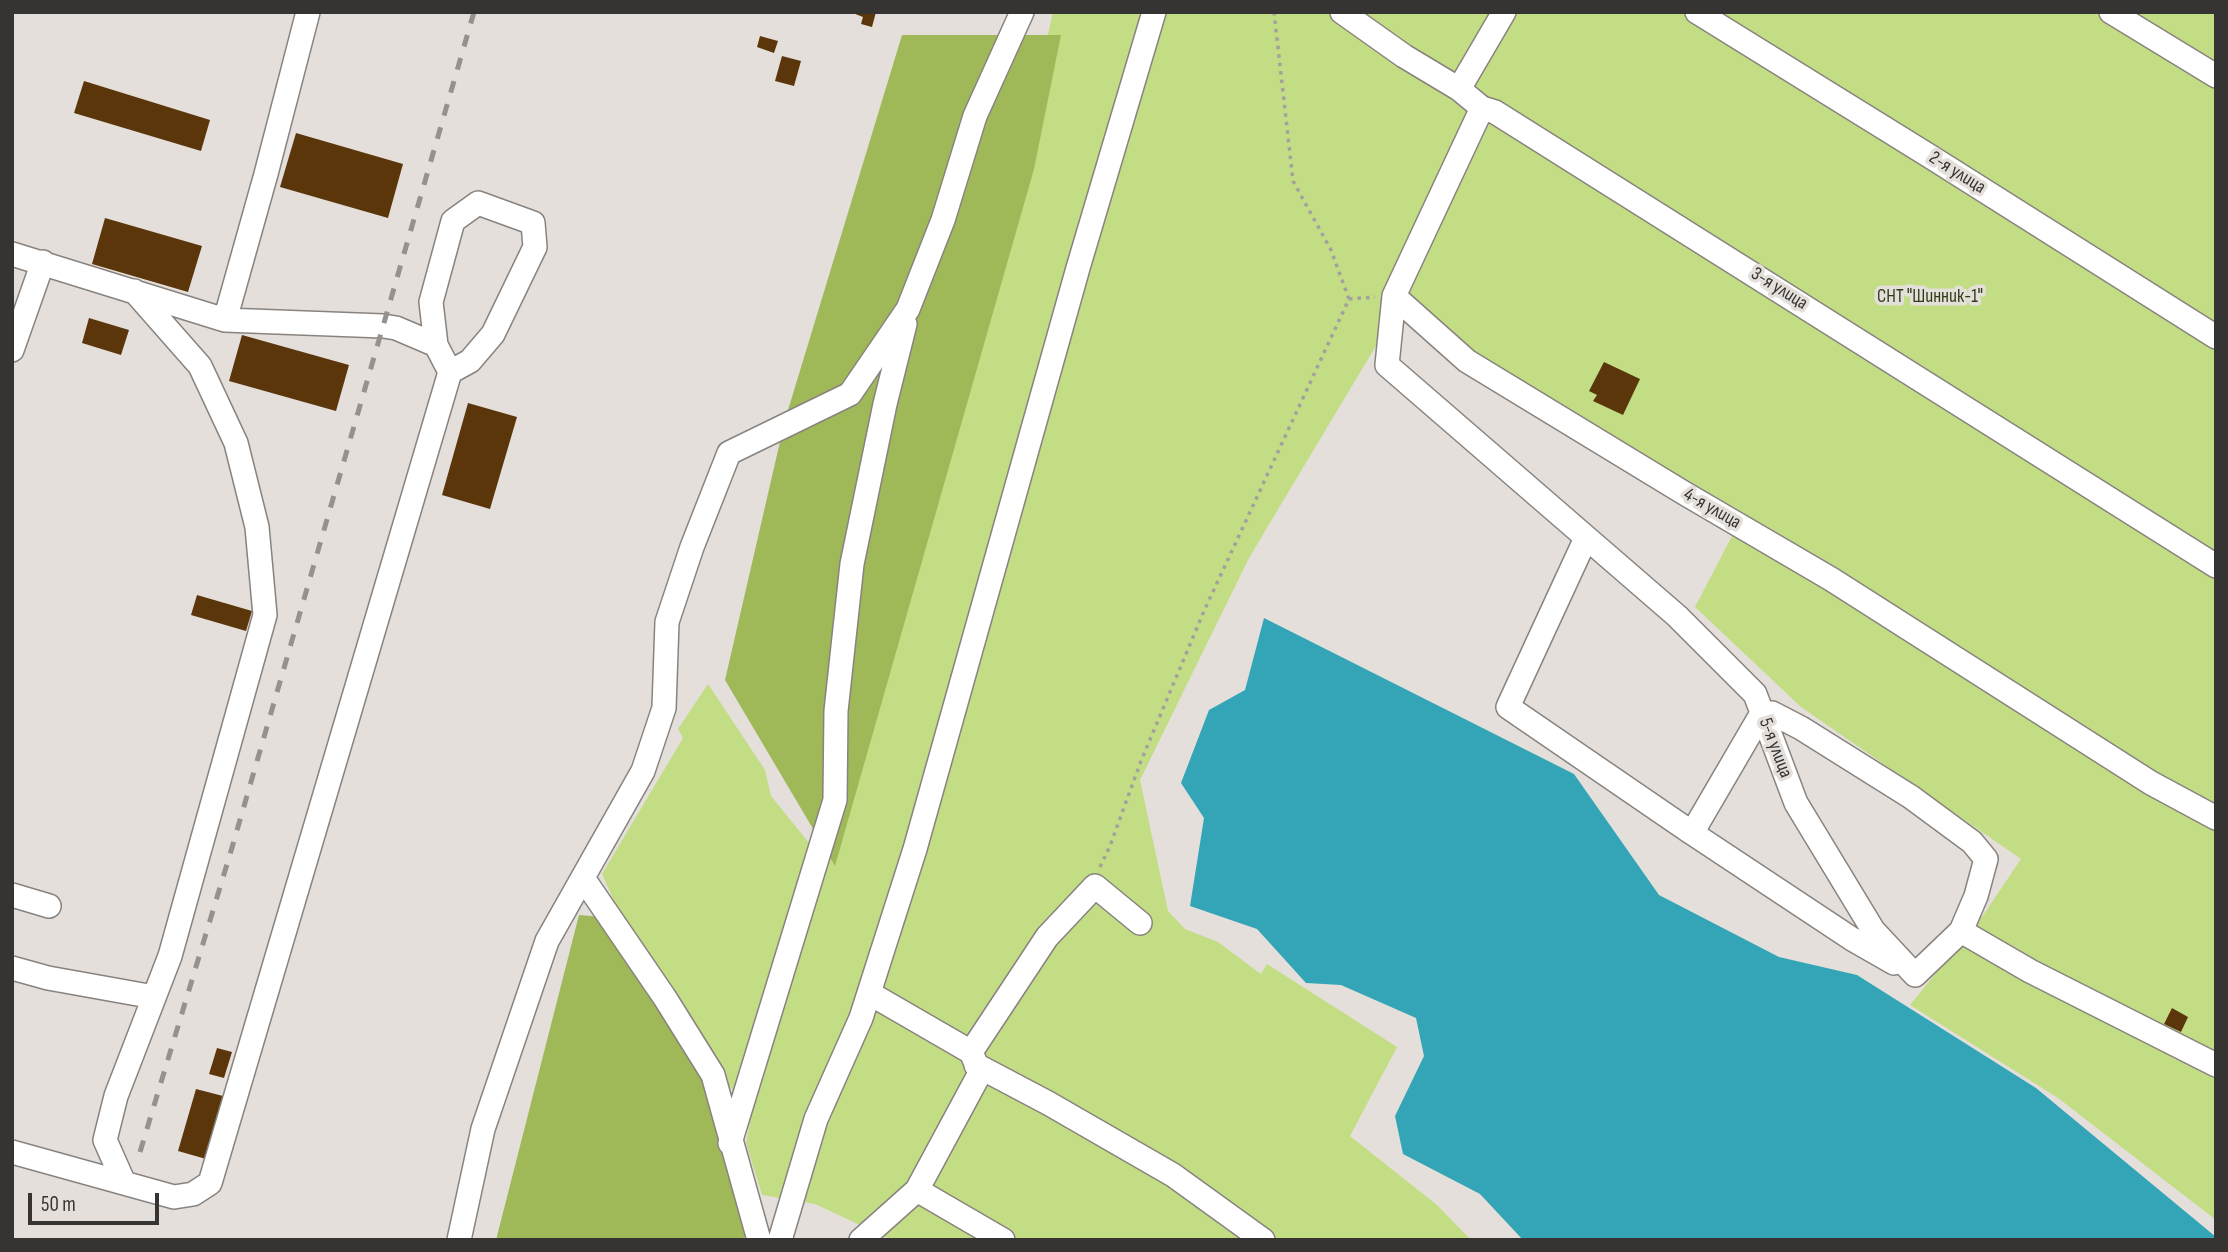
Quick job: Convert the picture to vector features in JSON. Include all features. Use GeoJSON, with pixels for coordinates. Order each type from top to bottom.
{"type":"FeatureCollection","features":[{"type":"Feature","properties":{"kind":"lane"},"geometry":{"type":"LineString","coordinates":[[225,320],[308,12]]}},
{"type":"Feature","properties":{"kind":"lane"},"geometry":{"type":"LineString","coordinates":[[730,1143],[835,800],[836,711],[852,564],[908,309],[943,220],[975,116],[1022,12]]}},
{"type":"Feature","properties":{"kind":"lane"},"geometry":{"type":"LineString","coordinates":[[780,1240],[816,1119],[861,1018],[915,849],[1078,268],[1154,12]]}},
{"type":"Feature","properties":{"kind":"lane","name":"3-я улица"},"geometry":{"type":"LineString","coordinates":[[1342,12],[1404,56],[1459,89],[1482,108],[1495,112],[1728,257],[2216,566]]}},
{"type":"Feature","properties":{"kind":"lane"},"geometry":{"type":"LineString","coordinates":[[1459,89],[1504,12]]}},
{"type":"Feature","properties":{"kind":"lane","name":"2-я улица"},"geometry":{"type":"LineString","coordinates":[[1697,12],[1931,156],[2216,337]]}},
{"type":"Feature","properties":{"kind":"lane"},"geometry":{"type":"LineString","coordinates":[[2111,12],[2216,76]]}},
{"type":"Feature","properties":{"kind":"lane"},"geometry":{"type":"LineString","coordinates":[[1394,296],[1482,108]]}},
{"type":"Feature","properties":{"kind":"lane"},"geometry":{"type":"LineString","coordinates":[[12,1152],[174,1197],[193,1194],[210,1183],[450,372],[436,345],[431,302],[453,221],[478,203],[533,223],[535,247],[493,334],[470,361],[450,372]]}},
{"type":"Feature","properties":{"kind":"lane"},"geometry":{"type":"LineString","coordinates":[[12,254],[225,320],[383,326],[396,328],[436,345]]}},
{"type":"Feature","properties":{"kind":"lane"},"geometry":{"type":"LineString","coordinates":[[12,350],[43,262]]}},
{"type":"Feature","properties":{"kind":"lane"},"geometry":{"type":"LineString","coordinates":[[124,1183],[105,1140],[116,1096],[170,956],[265,615],[257,527],[236,443],[200,366],[134,291]]}},
{"type":"Feature","properties":{"kind":"lane","name":"5-я улица"},"geometry":{"type":"LineString","coordinates":[[1394,296],[1387,365],[1677,616],[1755,694],[1796,803],[1873,930],[1916,975]]}},
{"type":"Feature","properties":{"kind":"lane","name":"4-я улица"},"geometry":{"type":"LineString","coordinates":[[1394,296],[1467,361],[1832,579],[2151,783],[2216,818]]}},
{"type":"Feature","properties":{"kind":"lane"},"geometry":{"type":"LineString","coordinates":[[459,1240],[483,1129],[547,941],[643,771],[664,708],[667,622],[692,547],[729,453],[850,394],[908,309]]}},
{"type":"Feature","properties":{"kind":"lane"},"geometry":{"type":"LineString","coordinates":[[1586,538],[1508,707],[1692,833],[1852,939],[1916,975],[1961,931],[1976,896],[1986,859],[1972,842],[1911,797],[1801,728],[1772,713],[1762,713],[1692,833]]}},
{"type":"Feature","properties":{"kind":"lane"},"geometry":{"type":"LineString","coordinates":[[583,878],[713,1074],[759,1240]]}},
{"type":"Feature","properties":{"kind":"lane"},"geometry":{"type":"LineString","coordinates":[[973,1058],[1047,937],[1094,886],[1140,923]]}},
{"type":"Feature","properties":{"kind":"lane"},"geometry":{"type":"LineString","coordinates":[[12,895],[49,906]]}},
{"type":"Feature","properties":{"kind":"lane"},"geometry":{"type":"LineString","coordinates":[[1961,931],[2030,971],[2216,1065]]}},
{"type":"Feature","properties":{"kind":"lane"},"geometry":{"type":"LineString","coordinates":[[12,968],[48,978],[154,998]]}},
{"type":"Feature","properties":{"kind":"lane"},"geometry":{"type":"LineString","coordinates":[[869,993],[1048,1103],[1173,1175],[1264,1240]]}},
{"type":"Feature","properties":{"kind":"lane"},"geometry":{"type":"LineString","coordinates":[[861,1240],[917,1190],[980,1073],[973,1058]]}},
{"type":"Feature","properties":{"kind":"lane"},"geometry":{"type":"LineString","coordinates":[[917,1190],[1003,1240]]}},
{"type":"Feature","properties":{"kind":"path"},"geometry":{"type":"LineString","coordinates":[[1089,892],[1204,611],[1349,299],[1331,250],[1293,181],[1275,12]]}},
{"type":"Feature","properties":{"kind":"path"},"geometry":{"type":"LineString","coordinates":[[1349,299],[1394,296]]}},
{"type":"Feature","properties":{"kind":"green space","name":"СНТ \"Шинник-1\""},"geometry":{"type":"Polygon","coordinates":[[[1053,12],[2216,12],[2216,1220],[2058,1098],[1910,1005],[1984,914],[2021,859],[1801,707],[1695,607],[1744,513],[1480,362],[1407,294],[1249,558],[1140,780],[1168,911],[1185,929],[1218,942],[1261,974],[1267,964],[1397,1047],[1350,1136],[1437,1205],[1471,1240],[892,1240],[815,1204],[762,1195],[746,1143],[752,1111],[726,1083],[615,903],[602,874],[683,738],[678,729],[708,684],[765,770],[771,796],[826,864],[1018,172],[1053,12]]]}},
{"type":"Feature","properties":{"kind":"green space"},"geometry":{"type":"Polygon","coordinates":[[[902,35],[1061,35],[1034,169],[835,866],[725,680],[785,420],[902,35]]]}},
{"type":"Feature","properties":{"kind":"green space"},"geometry":{"type":"Polygon","coordinates":[[[579,915],[614,918],[713,1083],[754,1203],[744,1240],[496,1240],[579,915]]]}},
{"type":"Feature","properties":{"kind":"water"},"geometry":{"type":"Polygon","coordinates":[[[1264,618],[1574,774],[1659,895],[1779,957],[1857,975],[2036,1088],[2216,1237],[2216,1240],[1523,1240],[1480,1194],[1403,1154],[1395,1116],[1424,1056],[1416,1018],[1341,985],[1306,983],[1257,929],[1190,906],[1204,818],[1181,783],[1209,710],[1245,690],[1264,618]]]}},
{"type":"Feature","properties":{"kind":"building"},"geometry":{"type":"Polygon","coordinates":[[[850,12],[876,12],[872,27],[861,24],[863,17],[850,12]]]}},
{"type":"Feature","properties":{"kind":"building"},"geometry":{"type":"Polygon","coordinates":[[[760,36],[778,41],[774,53],[757,47],[760,36]]]}},
{"type":"Feature","properties":{"kind":"building"},"geometry":{"type":"Polygon","coordinates":[[[782,56],[801,61],[794,86],[775,81],[782,56]]]}},
{"type":"Feature","properties":{"kind":"building"},"geometry":{"type":"Polygon","coordinates":[[[84,81],[210,120],[201,151],[74,113],[84,81]]]}},
{"type":"Feature","properties":{"kind":"building"},"geometry":{"type":"Polygon","coordinates":[[[296,133],[403,164],[388,218],[280,187],[296,133]]]}},
{"type":"Feature","properties":{"kind":"building"},"geometry":{"type":"Polygon","coordinates":[[[105,218],[202,246],[188,292],[92,264],[105,218]]]}},
{"type":"Feature","properties":{"kind":"building"},"geometry":{"type":"Polygon","coordinates":[[[89,318],[129,330],[121,355],[82,343],[89,318]]]}},
{"type":"Feature","properties":{"kind":"building"},"geometry":{"type":"Polygon","coordinates":[[[242,335],[349,365],[336,411],[229,381],[242,335]]]}},
{"type":"Feature","properties":{"kind":"building"},"geometry":{"type":"Polygon","coordinates":[[[1604,362],[1640,379],[1623,415],[1593,401],[1597,395],[1589,391],[1604,362]]]}},
{"type":"Feature","properties":{"kind":"building"},"geometry":{"type":"Polygon","coordinates":[[[468,403],[517,417],[490,509],[442,495],[468,403]]]}},
{"type":"Feature","properties":{"kind":"building"},"geometry":{"type":"Polygon","coordinates":[[[197,595],[252,611],[246,631],[191,615],[197,595]]]}},
{"type":"Feature","properties":{"kind":"building"},"geometry":{"type":"Polygon","coordinates":[[[2172,1008],[2188,1017],[2181,1032],[2164,1024],[2172,1008]]]}},
{"type":"Feature","properties":{"kind":"building"},"geometry":{"type":"Polygon","coordinates":[[[217,1048],[232,1052],[224,1078],[209,1074],[217,1048]]]}},
{"type":"Feature","properties":{"kind":"building"},"geometry":{"type":"Polygon","coordinates":[[[196,1089],[223,1096],[206,1159],[178,1151],[196,1089]]]}},
{"type":"Feature","properties":{"kind":"railway"},"geometry":{"type":"LineString","coordinates":[[140,1152],[231,851],[474,12]]}}]}
